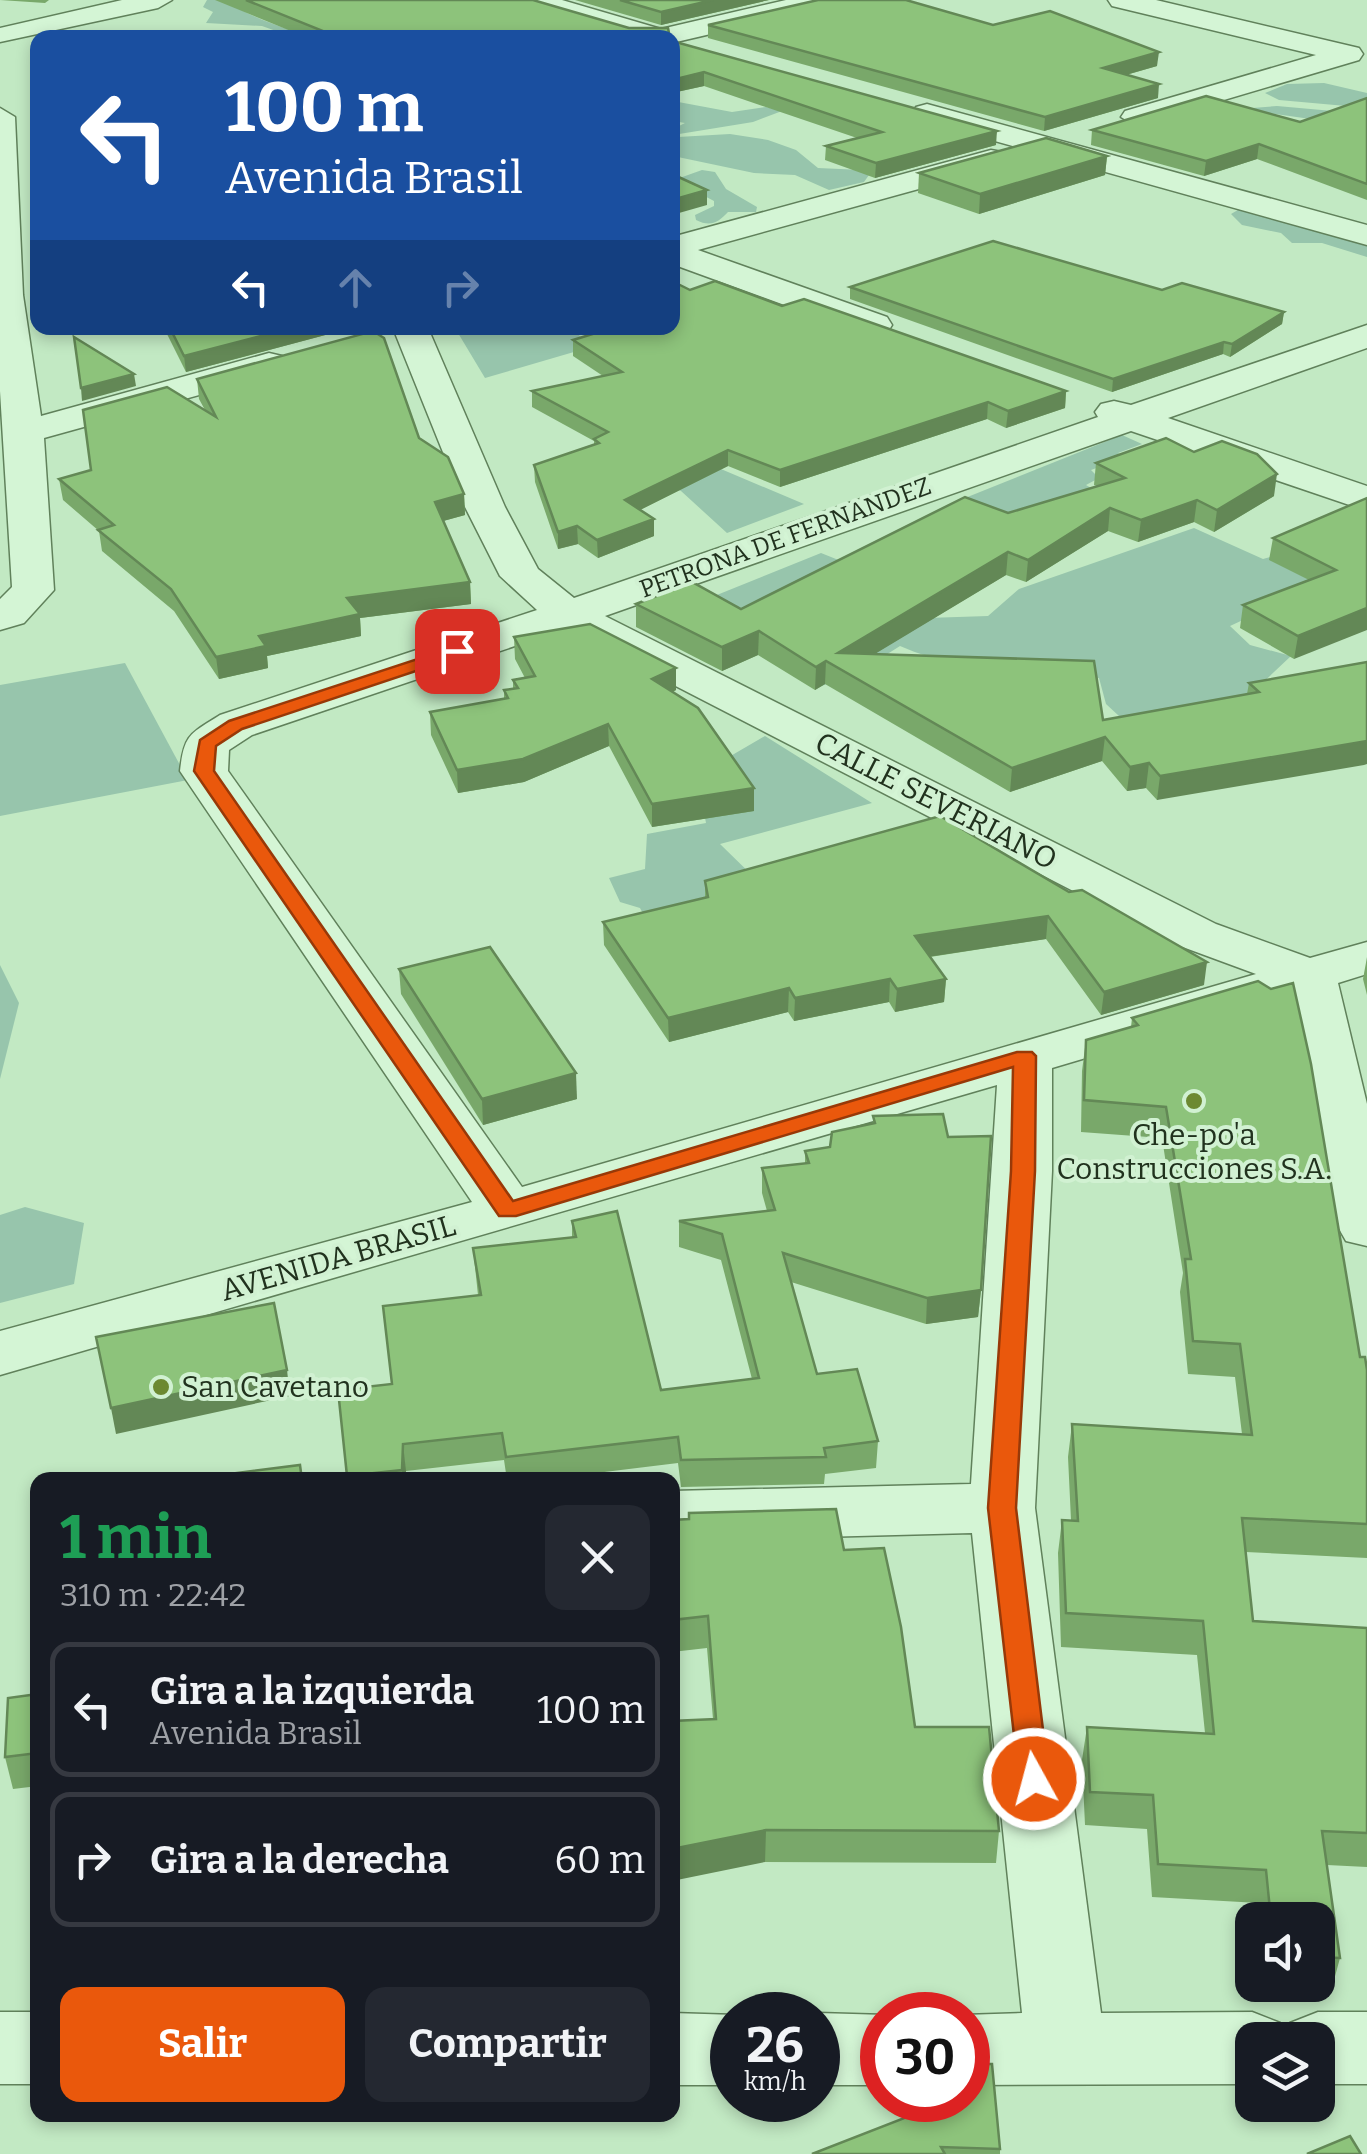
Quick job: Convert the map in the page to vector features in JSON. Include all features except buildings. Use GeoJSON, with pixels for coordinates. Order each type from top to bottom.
{"type":"FeatureCollection","features":[{"type":"Feature","properties":{"kind":"street"},"geometry":{"type":"LineString","coordinates":[[1,36],[158,0]]}},
{"type":"Feature","properties":{"kind":"street"},"geometry":{"type":"LineString","coordinates":[[533,0],[636,30]]}},
{"type":"Feature","properties":{"kind":"street"},"geometry":{"type":"LineString","coordinates":[[680,32],[821,0]]}},
{"type":"Feature","properties":{"kind":"street"},"geometry":{"type":"LineString","coordinates":[[1122,0],[1358,56]]}},
{"type":"Feature","properties":{"kind":"street"},"geometry":{"type":"LineString","coordinates":[[680,43],[728,56]]}},
{"type":"Feature","properties":{"kind":"street"},"geometry":{"type":"LineString","coordinates":[[680,247],[1358,56]]}},
{"type":"Feature","properties":{"kind":"street"},"geometry":{"type":"LineString","coordinates":[[893,104],[1367,235]]}},
{"type":"Feature","properties":{"kind":"street"},"geometry":{"type":"LineString","coordinates":[[0,616],[9,614],[33,590],[24,432],[3,295],[14,129]]}},
{"type":"Feature","properties":{"kind":"street"},"geometry":{"type":"LineString","coordinates":[[680,252],[908,338]]}},
{"type":"Feature","properties":{"kind":"street","name":"CALLE SEVERIANO"},"geometry":{"type":"LineString","coordinates":[[402,335],[521,576],[568,614],[1198,934],[1310,976]]}},
{"type":"Feature","properties":{"kind":"street","name":"PETRONA DE FERNANDEZ"},"geometry":{"type":"LineString","coordinates":[[508,1211],[204,771],[206,744],[236,725],[568,614],[1126,416],[1367,336]]}},
{"type":"Feature","properties":{"kind":"street"},"geometry":{"type":"LineString","coordinates":[[24,432],[308,354]]}},
{"type":"Feature","properties":{"kind":"street"},"geometry":{"type":"LineString","coordinates":[[1072,397],[1367,499]]}},
{"type":"Feature","properties":{"kind":"street","name":"AVENIDA BRASIL"},"geometry":{"type":"LineString","coordinates":[[0,1353],[508,1211],[1367,958]]}},
{"type":"Feature","properties":{"kind":"street"},"geometry":{"type":"LineString","coordinates":[[1310,976],[1367,1226]]}},
{"type":"Feature","properties":{"kind":"street"},"geometry":{"type":"LineString","coordinates":[[1024,1056],[1023,1171],[1002,1508],[1066,2050]]}},
{"type":"Feature","properties":{"kind":"street"},"geometry":{"type":"LineString","coordinates":[[680,1516],[1002,1508]]}},
{"type":"Feature","properties":{"kind":"street"},"geometry":{"type":"LineString","coordinates":[[0,2048],[30,2048]]}},
{"type":"Feature","properties":{"kind":"street"},"geometry":{"type":"LineString","coordinates":[[990,2049],[1235,2048]]}},
{"type":"Feature","properties":{"kind":"street"},"geometry":{"type":"LineString","coordinates":[[1335,2048],[1367,2048]]}},
{"type":"Feature","properties":{"kind":"street"},"geometry":{"type":"LineString","coordinates":[[680,2049],[710,2049]]}},
{"type":"Feature","properties":{"kind":"green space"},"geometry":{"type":"Polygon","coordinates":[[[207,0],[231,0],[254,16],[292,30],[206,23],[213,12],[203,7],[207,0]]]}},
{"type":"Feature","properties":{"kind":"green space"},"geometry":{"type":"Polygon","coordinates":[[[1324,83],[1367,93],[1367,127],[1239,109],[1277,106],[1355,113],[1346,106],[1279,100],[1265,93],[1287,84],[1324,83]]]}},
{"type":"Feature","properties":{"kind":"green space"},"geometry":{"type":"Polygon","coordinates":[[[680,102],[732,112],[766,107],[782,111],[753,122],[680,134],[680,126],[685,123],[680,122],[680,102]]]}},
{"type":"Feature","properties":{"kind":"green space"},"geometry":{"type":"Polygon","coordinates":[[[730,134],[768,140],[796,150],[818,168],[862,170],[869,175],[864,182],[829,190],[795,175],[754,173],[680,157],[680,137],[730,134]]]}},
{"type":"Feature","properties":{"kind":"green space"},"geometry":{"type":"Polygon","coordinates":[[[702,170],[715,172],[726,189],[757,207],[756,212],[728,212],[710,223],[696,220],[695,215],[714,206],[714,201],[680,183],[680,178],[702,170]]]}},
{"type":"Feature","properties":{"kind":"green space"},"geometry":{"type":"Polygon","coordinates":[[[1243,207],[1367,243],[1367,257],[1322,243],[1292,243],[1281,233],[1242,225],[1231,214],[1243,207]]]}},
{"type":"Feature","properties":{"kind":"green space"},"geometry":{"type":"Polygon","coordinates":[[[680,331],[709,335],[608,342],[485,378],[459,335],[582,338],[680,335],[680,331]]]}},
{"type":"Feature","properties":{"kind":"green space"},"geometry":{"type":"Polygon","coordinates":[[[1122,435],[1142,444],[1118,453],[1124,458],[1091,470],[1099,478],[1086,485],[1106,497],[1057,538],[960,500],[1122,435]]]}},
{"type":"Feature","properties":{"kind":"green space"},"geometry":{"type":"Polygon","coordinates":[[[702,461],[804,504],[727,533],[681,491],[651,477],[702,461]]]}},
{"type":"Feature","properties":{"kind":"green space"},"geometry":{"type":"Polygon","coordinates":[[[1194,528],[1263,559],[1277,555],[1321,584],[1230,626],[1250,645],[1291,656],[1238,706],[1132,728],[1106,704],[1099,678],[973,667],[900,646],[870,665],[815,689],[697,603],[821,553],[861,569],[927,618],[988,616],[1019,589],[1194,528]]]}},
{"type":"Feature","properties":{"kind":"green space"},"geometry":{"type":"Polygon","coordinates":[[[125,663],[188,780],[0,816],[0,685],[125,663]]]}},
{"type":"Feature","properties":{"kind":"green space"},"geometry":{"type":"Polygon","coordinates":[[[765,736],[872,803],[720,844],[761,884],[688,901],[693,921],[650,927],[640,908],[620,902],[609,878],[645,869],[647,834],[706,823],[703,807],[722,761],[765,736]]]}},
{"type":"Feature","properties":{"kind":"green space"},"geometry":{"type":"Polygon","coordinates":[[[0,965],[19,1003],[0,1079],[0,965]]]}},
{"type":"Feature","properties":{"kind":"green space"},"geometry":{"type":"Polygon","coordinates":[[[25,1207],[84,1223],[74,1284],[0,1303],[0,1215],[25,1207]]]}},
{"type":"Feature","properties":{"kind":"place","name":"Che-po'a Construcciones S.A."},"geometry":{"type":"Point","coordinates":[1194,1101]}},
{"type":"Feature","properties":{"kind":"place","name":"San Cavetano"},"geometry":{"type":"Point","coordinates":[161,1387]}},
{"type":"Feature","properties":{"kind":"route"},"geometry":{"type":"LineString","coordinates":[[457,651],[236,725],[206,744],[204,771],[508,1211],[1024,1056],[1023,1171],[1002,1508],[1034,1779]]}}]}
